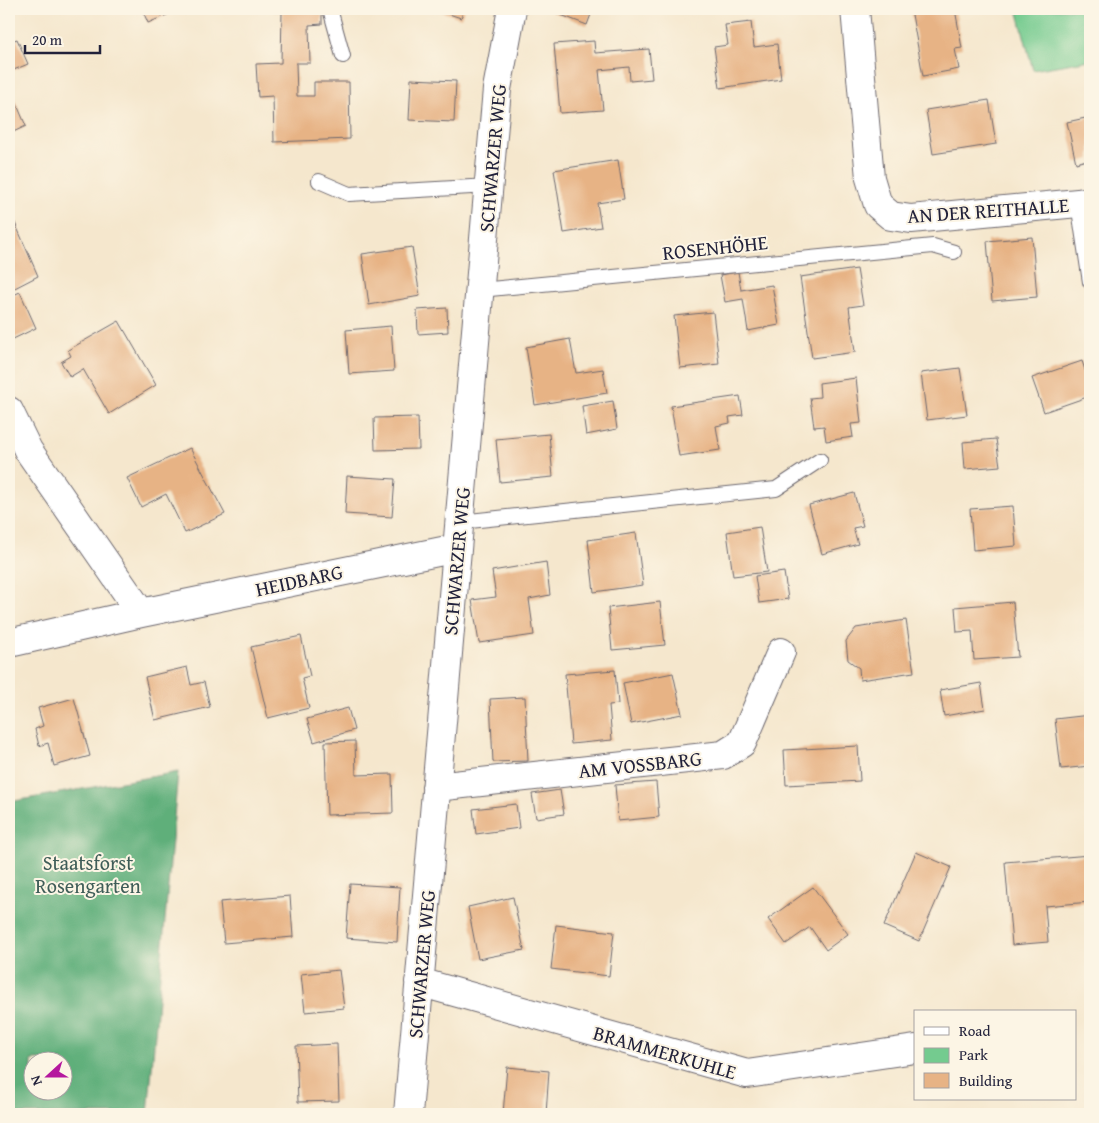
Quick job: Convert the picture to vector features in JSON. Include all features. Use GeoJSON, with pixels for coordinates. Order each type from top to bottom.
{"type":"FeatureCollection","features":[{"type":"Feature","properties":{"kind":"street","name":"SCHWARZER WEG"},"geometry":{"type":"LineString","coordinates":[[408,1114],[497,90],[512,9]]}},
{"type":"Feature","properties":{"kind":"street","name":"AN DER REITHALLE"},"geometry":{"type":"LineString","coordinates":[[855,9],[870,178],[878,205],[891,216],[911,218],[1084,202]]}},
{"type":"Feature","properties":{"kind":"street"},"geometry":{"type":"LineString","coordinates":[[9,411],[28,450],[141,613]]}},
{"type":"Feature","properties":{"kind":"street","name":"HEIDBARG"},"geometry":{"type":"LineString","coordinates":[[9,643],[141,613],[458,535]]}},
{"type":"Feature","properties":{"kind":"street","name":"AM VOSSBARG"},"geometry":{"type":"LineString","coordinates":[[436,787],[723,755],[742,743],[782,652]]}},
{"type":"Feature","properties":{"kind":"street","name":"BRAMMERKUHLE"},"geometry":{"type":"LineString","coordinates":[[419,982],[746,1074],[914,1049]]}},
{"type":"Feature","properties":{"kind":"lane"},"geometry":{"type":"LineString","coordinates":[[330,9],[343,56]]}},
{"type":"Feature","properties":{"kind":"lane"},"geometry":{"type":"LineString","coordinates":[[319,181],[349,194],[489,186]]}},
{"type":"Feature","properties":{"kind":"lane"},"geometry":{"type":"LineString","coordinates":[[1084,202],[1090,282]]}},
{"type":"Feature","properties":{"kind":"lane","name":"ROSENHÖHE"},"geometry":{"type":"LineString","coordinates":[[480,290],[933,246],[954,252]]}},
{"type":"Feature","properties":{"kind":"lane"},"geometry":{"type":"LineString","coordinates":[[458,535],[776,489],[820,460]]}},
{"type":"Feature","properties":{"kind":"green space"},"geometry":{"type":"Polygon","coordinates":[[[1017,9],[1090,9],[1090,60],[1033,70],[1017,9]]]}},
{"type":"Feature","properties":{"kind":"green space","name":"Staatsforst Rosengarten"},"geometry":{"type":"Polygon","coordinates":[[[178,772],[148,1114],[9,1114],[9,802],[178,772]]]}},
{"type":"Feature","properties":{"kind":"building"},"geometry":{"type":"Polygon","coordinates":[[[142,9],[167,9],[169,14],[148,23],[142,9]]]}},
{"type":"Feature","properties":{"kind":"building"},"geometry":{"type":"Polygon","coordinates":[[[274,9],[322,9],[322,24],[309,25],[310,63],[296,63],[297,96],[314,96],[314,82],[349,82],[350,139],[274,142],[273,96],[258,97],[256,64],[281,63],[282,12],[274,12],[274,9]]]}},
{"type":"Feature","properties":{"kind":"building"},"geometry":{"type":"Polygon","coordinates":[[[434,9],[464,9],[461,18],[434,9]]]}},
{"type":"Feature","properties":{"kind":"building"},"geometry":{"type":"Polygon","coordinates":[[[554,9],[593,9],[587,25],[553,12],[554,9]]]}},
{"type":"Feature","properties":{"kind":"building"},"geometry":{"type":"Polygon","coordinates":[[[911,9],[955,9],[962,48],[955,49],[959,69],[923,76],[911,9]]]}},
{"type":"Feature","properties":{"kind":"building"},"geometry":{"type":"Polygon","coordinates":[[[751,22],[754,47],[777,44],[781,79],[720,88],[714,47],[728,45],[725,25],[751,22]]]}},
{"type":"Feature","properties":{"kind":"building"},"geometry":{"type":"Polygon","coordinates":[[[17,39],[28,64],[9,72],[9,42],[17,39]]]}},
{"type":"Feature","properties":{"kind":"building"},"geometry":{"type":"Polygon","coordinates":[[[594,41],[595,53],[649,49],[652,79],[630,81],[629,67],[599,70],[603,110],[560,113],[554,44],[594,41]]]}},
{"type":"Feature","properties":{"kind":"building"},"geometry":{"type":"Polygon","coordinates":[[[411,79],[456,81],[454,122],[409,120],[411,79]]]}},
{"type":"Feature","properties":{"kind":"building"},"geometry":{"type":"Polygon","coordinates":[[[9,86],[26,126],[9,134],[9,86]]]}},
{"type":"Feature","properties":{"kind":"building"},"geometry":{"type":"Polygon","coordinates":[[[989,100],[996,144],[933,154],[926,110],[989,100]]]}},
{"type":"Feature","properties":{"kind":"building"},"geometry":{"type":"Polygon","coordinates":[[[1090,117],[1090,159],[1076,163],[1067,122],[1090,117]]]}},
{"type":"Feature","properties":{"kind":"building"},"geometry":{"type":"Polygon","coordinates":[[[618,160],[624,199],[597,203],[601,227],[564,233],[554,170],[618,160]]]}},
{"type":"Feature","properties":{"kind":"building"},"geometry":{"type":"Polygon","coordinates":[[[9,209],[38,276],[9,291],[9,209]]]}},
{"type":"Feature","properties":{"kind":"building"},"geometry":{"type":"Polygon","coordinates":[[[1032,237],[1037,297],[992,301],[987,241],[1032,237]]]}},
{"type":"Feature","properties":{"kind":"building"},"geometry":{"type":"Polygon","coordinates":[[[412,247],[420,296],[369,305],[362,254],[412,247]]]}},
{"type":"Feature","properties":{"kind":"building"},"geometry":{"type":"Polygon","coordinates":[[[857,269],[863,305],[849,307],[855,352],[812,358],[800,277],[857,269]]]}},
{"type":"Feature","properties":{"kind":"building"},"geometry":{"type":"Polygon","coordinates":[[[738,272],[741,290],[772,285],[779,325],[748,331],[743,299],[725,302],[720,275],[738,272]]]}},
{"type":"Feature","properties":{"kind":"building"},"geometry":{"type":"Polygon","coordinates":[[[20,292],[36,328],[9,341],[9,297],[20,292]]]}},
{"type":"Feature","properties":{"kind":"building"},"geometry":{"type":"Polygon","coordinates":[[[447,308],[448,332],[418,334],[417,310],[447,308]]]}},
{"type":"Feature","properties":{"kind":"building"},"geometry":{"type":"Polygon","coordinates":[[[713,312],[719,364],[680,368],[674,316],[713,312]]]}},
{"type":"Feature","properties":{"kind":"building"},"geometry":{"type":"Polygon","coordinates":[[[119,321],[156,385],[109,414],[83,369],[70,377],[61,362],[71,356],[68,350],[119,321]]]}},
{"type":"Feature","properties":{"kind":"building"},"geometry":{"type":"Polygon","coordinates":[[[391,326],[394,371],[349,374],[346,330],[391,326]]]}},
{"type":"Feature","properties":{"kind":"building"},"geometry":{"type":"Polygon","coordinates":[[[570,339],[576,373],[603,369],[607,393],[535,405],[526,347],[570,339]]]}},
{"type":"Feature","properties":{"kind":"building"},"geometry":{"type":"Polygon","coordinates":[[[1082,361],[1090,385],[1090,396],[1044,412],[1032,378],[1082,361]]]}},
{"type":"Feature","properties":{"kind":"building"},"geometry":{"type":"Polygon","coordinates":[[[960,368],[967,415],[927,420],[921,373],[960,368]]]}},
{"type":"Feature","properties":{"kind":"building"},"geometry":{"type":"Polygon","coordinates":[[[856,378],[861,423],[851,424],[853,437],[826,441],[824,426],[814,427],[810,398],[820,397],[819,383],[856,378]]]}},
{"type":"Feature","properties":{"kind":"building"},"geometry":{"type":"Polygon","coordinates":[[[740,396],[743,415],[729,417],[730,423],[716,426],[720,450],[679,456],[671,406],[740,396]]]}},
{"type":"Feature","properties":{"kind":"building"},"geometry":{"type":"Polygon","coordinates":[[[613,401],[617,429],[586,435],[582,406],[613,401]]]}},
{"type":"Feature","properties":{"kind":"building"},"geometry":{"type":"Polygon","coordinates":[[[418,417],[419,449],[375,450],[374,418],[418,417]]]}},
{"type":"Feature","properties":{"kind":"building"},"geometry":{"type":"Polygon","coordinates":[[[549,434],[553,477],[500,482],[496,439],[549,434]]]}},
{"type":"Feature","properties":{"kind":"building"},"geometry":{"type":"Polygon","coordinates":[[[996,439],[1000,466],[965,469],[963,442],[996,439]]]}},
{"type":"Feature","properties":{"kind":"building"},"geometry":{"type":"Polygon","coordinates":[[[190,448],[225,514],[185,533],[166,494],[141,507],[127,478],[190,448]]]}},
{"type":"Feature","properties":{"kind":"building"},"geometry":{"type":"Polygon","coordinates":[[[347,476],[395,479],[392,517],[345,514],[347,476]]]}},
{"type":"Feature","properties":{"kind":"building"},"geometry":{"type":"Polygon","coordinates":[[[854,493],[863,526],[853,528],[858,544],[822,554],[809,505],[854,493]]]}},
{"type":"Feature","properties":{"kind":"building"},"geometry":{"type":"Polygon","coordinates":[[[1013,506],[1016,546],[973,550],[970,509],[1013,506]]]}},
{"type":"Feature","properties":{"kind":"building"},"geometry":{"type":"Polygon","coordinates":[[[760,527],[767,572],[733,576],[727,532],[760,527]]]}},
{"type":"Feature","properties":{"kind":"building"},"geometry":{"type":"Polygon","coordinates":[[[636,533],[643,585],[594,592],[588,540],[636,533]]]}},
{"type":"Feature","properties":{"kind":"building"},"geometry":{"type":"Polygon","coordinates":[[[546,562],[550,595],[529,599],[534,635],[479,643],[472,600],[496,597],[492,571],[546,562]]]}},
{"type":"Feature","properties":{"kind":"building"},"geometry":{"type":"Polygon","coordinates":[[[784,572],[788,599],[759,603],[755,576],[784,572]]]}},
{"type":"Feature","properties":{"kind":"building"},"geometry":{"type":"Polygon","coordinates":[[[660,602],[665,645],[612,650],[608,608],[660,602]]]}},
{"type":"Feature","properties":{"kind":"building"},"geometry":{"type":"Polygon","coordinates":[[[1013,602],[1018,657],[974,660],[972,631],[957,632],[955,607],[1013,602]]]}},
{"type":"Feature","properties":{"kind":"building"},"geometry":{"type":"Polygon","coordinates":[[[906,620],[914,672],[860,680],[859,668],[848,660],[846,641],[856,628],[906,620]]]}},
{"type":"Feature","properties":{"kind":"building"},"geometry":{"type":"Polygon","coordinates":[[[301,636],[310,676],[302,678],[309,708],[268,718],[251,647],[301,636]]]}},
{"type":"Feature","properties":{"kind":"building"},"geometry":{"type":"Polygon","coordinates":[[[187,667],[191,685],[204,682],[210,707],[155,720],[145,677],[187,667]]]}},
{"type":"Feature","properties":{"kind":"building"},"geometry":{"type":"Polygon","coordinates":[[[615,670],[618,704],[609,705],[612,740],[571,744],[565,674],[615,670]]]}},
{"type":"Feature","properties":{"kind":"building"},"geometry":{"type":"Polygon","coordinates":[[[673,673],[682,714],[631,724],[623,683],[673,673]]]}},
{"type":"Feature","properties":{"kind":"building"},"geometry":{"type":"Polygon","coordinates":[[[981,683],[985,709],[944,716],[940,690],[981,683]]]}},
{"type":"Feature","properties":{"kind":"building"},"geometry":{"type":"Polygon","coordinates":[[[525,697],[528,761],[493,762],[490,699],[525,697]]]}},
{"type":"Feature","properties":{"kind":"building"},"geometry":{"type":"Polygon","coordinates":[[[74,698],[90,756],[54,766],[48,743],[39,746],[35,729],[43,726],[38,708],[74,698]]]}},
{"type":"Feature","properties":{"kind":"building"},"geometry":{"type":"Polygon","coordinates":[[[348,708],[354,730],[314,742],[307,719],[348,708]]]}},
{"type":"Feature","properties":{"kind":"building"},"geometry":{"type":"Polygon","coordinates":[[[1090,715],[1090,766],[1061,769],[1055,719],[1090,715]]]}},
{"type":"Feature","properties":{"kind":"building"},"geometry":{"type":"Polygon","coordinates":[[[355,741],[356,775],[392,774],[393,813],[327,815],[325,742],[355,741]]]}},
{"type":"Feature","properties":{"kind":"building"},"geometry":{"type":"Polygon","coordinates":[[[858,746],[860,781],[786,785],[784,750],[858,746]]]}},
{"type":"Feature","properties":{"kind":"building"},"geometry":{"type":"Polygon","coordinates":[[[656,782],[659,817],[618,821],[615,785],[656,782]]]}},
{"type":"Feature","properties":{"kind":"building"},"geometry":{"type":"Polygon","coordinates":[[[560,790],[564,814],[536,818],[532,794],[560,790]]]}},
{"type":"Feature","properties":{"kind":"building"},"geometry":{"type":"Polygon","coordinates":[[[516,804],[519,828],[476,834],[473,809],[516,804]]]}},
{"type":"Feature","properties":{"kind":"building"},"geometry":{"type":"Polygon","coordinates":[[[916,852],[951,867],[919,941],[884,926],[916,852]]]}},
{"type":"Feature","properties":{"kind":"building"},"geometry":{"type":"Polygon","coordinates":[[[1090,855],[1090,902],[1045,906],[1048,942],[1012,945],[1005,862],[1090,855]]]}},
{"type":"Feature","properties":{"kind":"building"},"geometry":{"type":"Polygon","coordinates":[[[350,884],[400,887],[397,942],[346,938],[350,884]]]}},
{"type":"Feature","properties":{"kind":"building"},"geometry":{"type":"Polygon","coordinates":[[[813,887],[848,934],[826,950],[810,927],[786,944],[768,919],[813,887]]]}},
{"type":"Feature","properties":{"kind":"building"},"geometry":{"type":"Polygon","coordinates":[[[290,896],[293,937],[224,943],[220,902],[290,896]]]}},
{"type":"Feature","properties":{"kind":"building"},"geometry":{"type":"Polygon","coordinates":[[[513,897],[524,950],[478,959],[468,907],[513,897]]]}},
{"type":"Feature","properties":{"kind":"building"},"geometry":{"type":"Polygon","coordinates":[[[556,925],[614,932],[609,976],[551,969],[556,925]]]}},
{"type":"Feature","properties":{"kind":"building"},"geometry":{"type":"Polygon","coordinates":[[[339,970],[344,1008],[305,1012],[301,974],[339,970]]]}},
{"type":"Feature","properties":{"kind":"building"},"geometry":{"type":"Polygon","coordinates":[[[337,1044],[339,1101],[298,1102],[296,1046],[337,1044]]]}},
{"type":"Feature","properties":{"kind":"building"},"geometry":{"type":"Polygon","coordinates":[[[507,1067],[549,1071],[546,1114],[503,1114],[507,1067]]]}}]}
